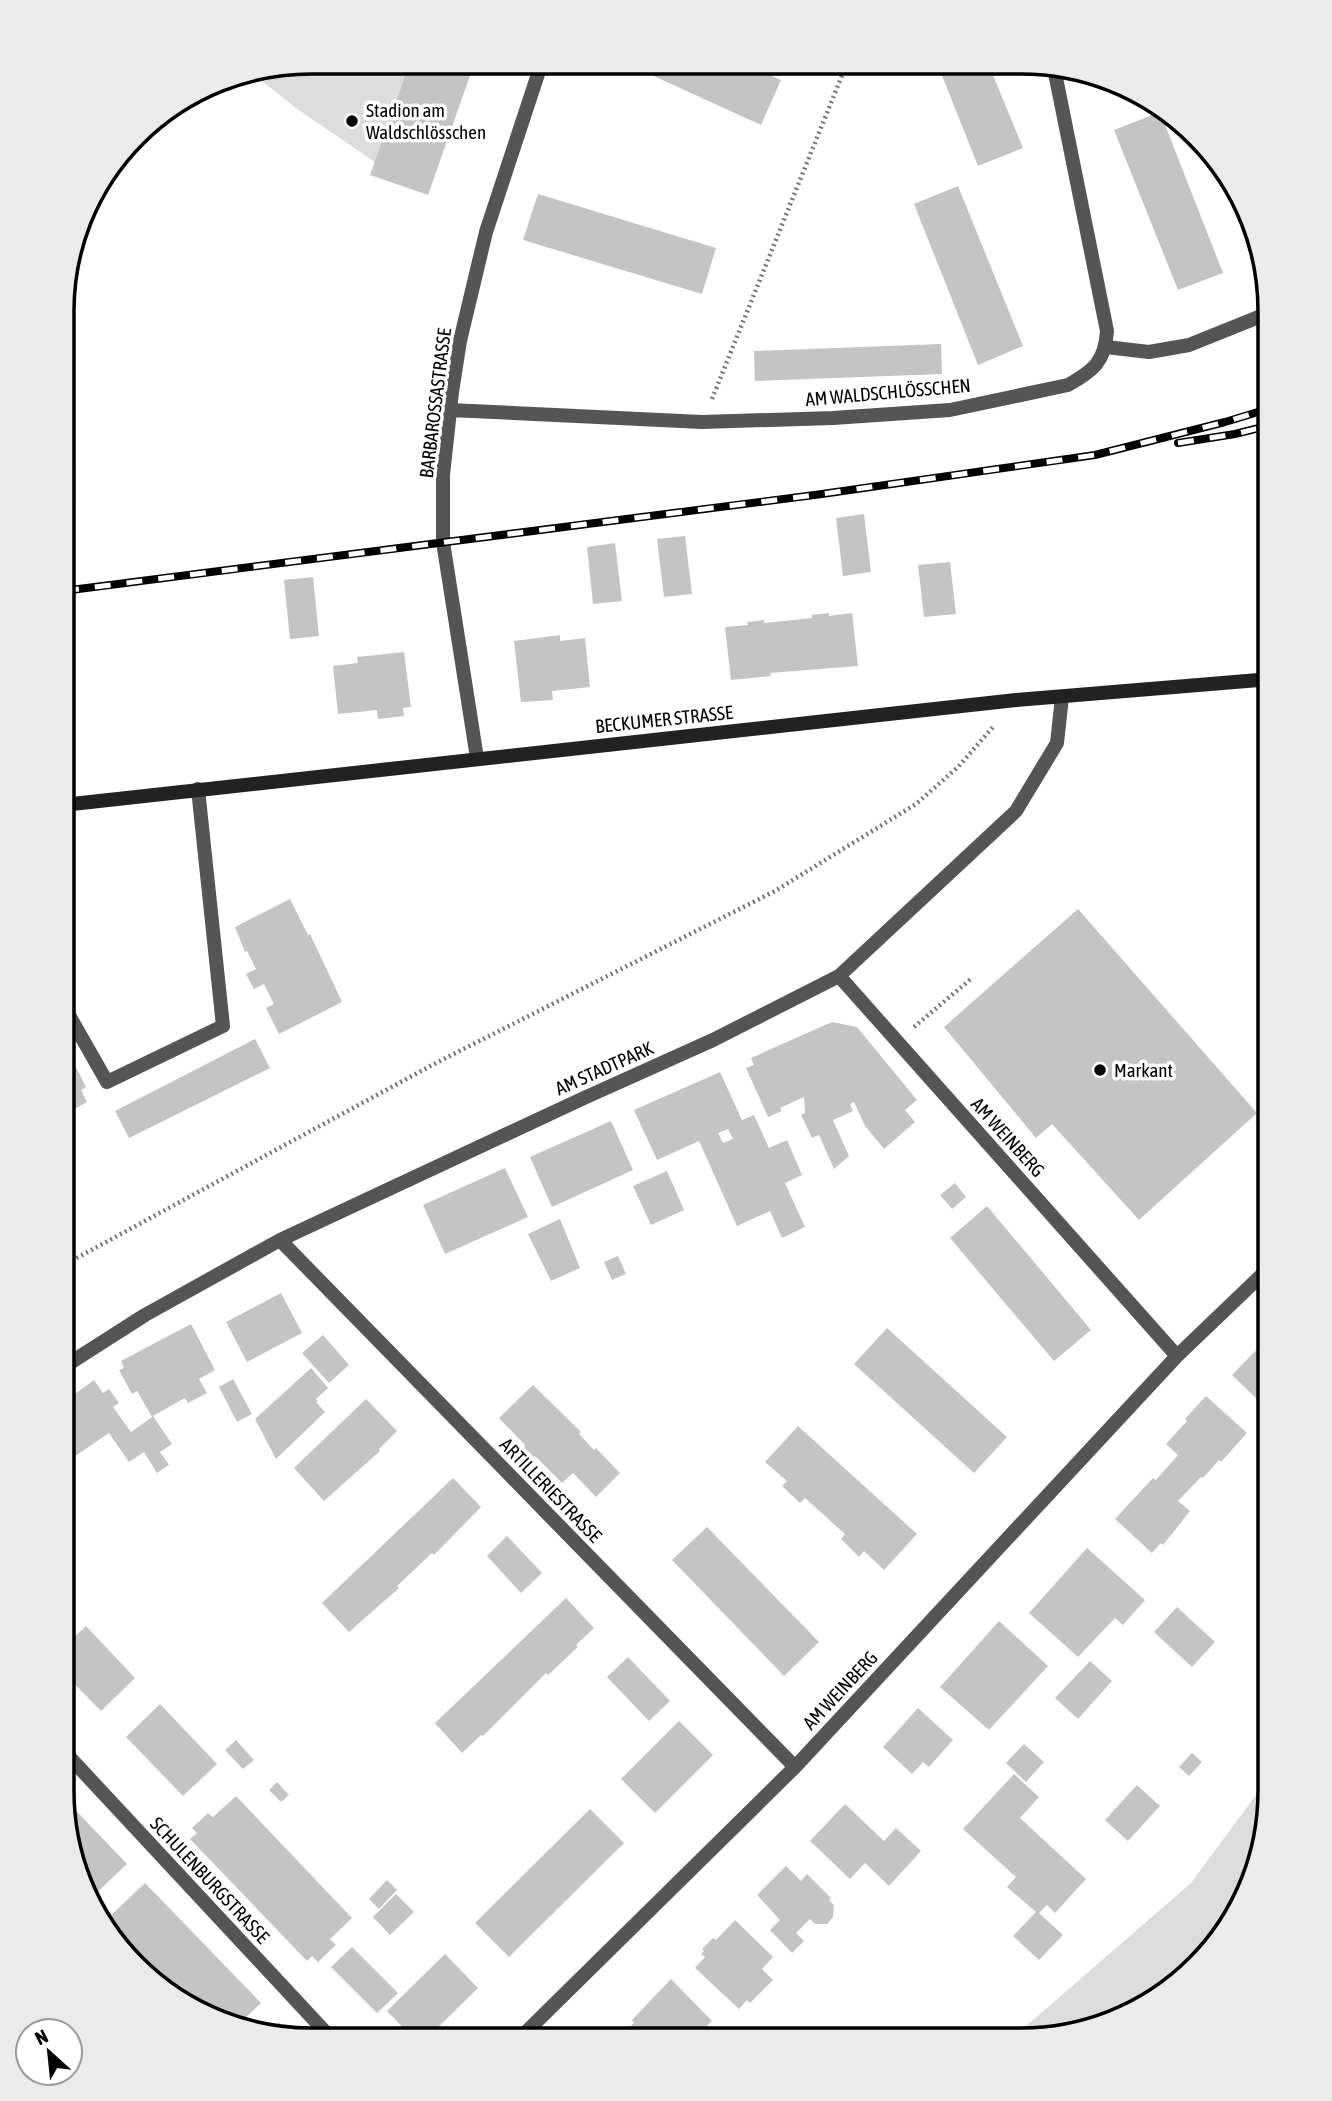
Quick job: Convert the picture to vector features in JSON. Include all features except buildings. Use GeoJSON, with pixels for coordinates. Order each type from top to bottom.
{"type":"FeatureCollection","features":[{"type":"Feature","properties":{"kind":"main road","name":"BECKUMER STRASSE"},"geometry":{"type":"LineString","coordinates":[[74,804],[1016,701],[1258,680]]}},
{"type":"Feature","properties":{"kind":"street","name":"BARBAROSSASTRASSE"},"geometry":{"type":"LineString","coordinates":[[477,758],[443,542],[443,475],[460,341],[486,232],[538,74]]}},
{"type":"Feature","properties":{"kind":"street"},"geometry":{"type":"LineString","coordinates":[[1056,77],[1107,331],[1106,347],[1149,352],[1189,345],[1258,317]]}},
{"type":"Feature","properties":{"kind":"street","name":"AM WALDSCHLÖSSCHEN"},"geometry":{"type":"LineString","coordinates":[[450,410],[702,422],[950,410],[1068,385],[1097,365],[1106,347]]}},
{"type":"Feature","properties":{"kind":"street","name":"AM STADTPARK"},"geometry":{"type":"LineString","coordinates":[[74,1360],[145,1315],[280,1240],[713,1041],[839,976],[1016,811],[1057,743],[1062,697]]}},
{"type":"Feature","properties":{"kind":"street"},"geometry":{"type":"LineString","coordinates":[[74,1024],[107,1082],[223,1026],[198,789]]}},
{"type":"Feature","properties":{"kind":"street","name":"AM WEINBERG"},"geometry":{"type":"LineString","coordinates":[[839,976],[1177,1356]]}},
{"type":"Feature","properties":{"kind":"street","name":"ARTILLERIESTRASSE"},"geometry":{"type":"LineString","coordinates":[[280,1240],[794,1767]]}},
{"type":"Feature","properties":{"kind":"street","name":"AM WEINBERG"},"geometry":{"type":"LineString","coordinates":[[530,2028],[794,1767],[1177,1356],[1258,1278]]}},
{"type":"Feature","properties":{"kind":"street","name":"SCHULENBURGSTRASSE"},"geometry":{"type":"LineString","coordinates":[[74,1762],[322,2028]]}},
{"type":"Feature","properties":{"kind":"path"},"geometry":{"type":"LineString","coordinates":[[702,422],[843,74]]}},
{"type":"Feature","properties":{"kind":"path"},"geometry":{"type":"LineString","coordinates":[[74,1259],[434,1064],[775,891],[916,804],[958,767],[1016,701]]}},
{"type":"Feature","properties":{"kind":"path"},"geometry":{"type":"LineString","coordinates":[[898,1041],[972,978]]}},
{"type":"Feature","properties":{"kind":"shaded area","name":"Stadion am Waldschlösschen"},"geometry":{"type":"Polygon","coordinates":[[[295,74],[406,74],[375,162],[297,109],[260,79],[295,74]]]}},
{"type":"Feature","properties":{"kind":"shaded area"},"geometry":{"type":"Polygon","coordinates":[[[1258,1792],[1254,1837],[1246,1867],[1227,1909],[1210,1935],[1189,1958],[1166,1979],[1140,1996],[1112,2009],[1068,2023],[1024,2028],[1191,1883],[1258,1792]]]}},
{"type":"Feature","properties":{"kind":"railway"},"geometry":{"type":"LineString","coordinates":[[74,590],[822,494],[1095,455],[1258,412]]}},
{"type":"Feature","properties":{"kind":"railway"},"geometry":{"type":"LineString","coordinates":[[1178,443],[1258,428]]}},
{"type":"Feature","properties":{"kind":"place","name":"Stadion am Waldschlösschen"},"geometry":{"type":"Point","coordinates":[352,121]}},
{"type":"Feature","properties":{"kind":"place","name":"Markant"},"geometry":{"type":"Point","coordinates":[1100,1070]}}]}
